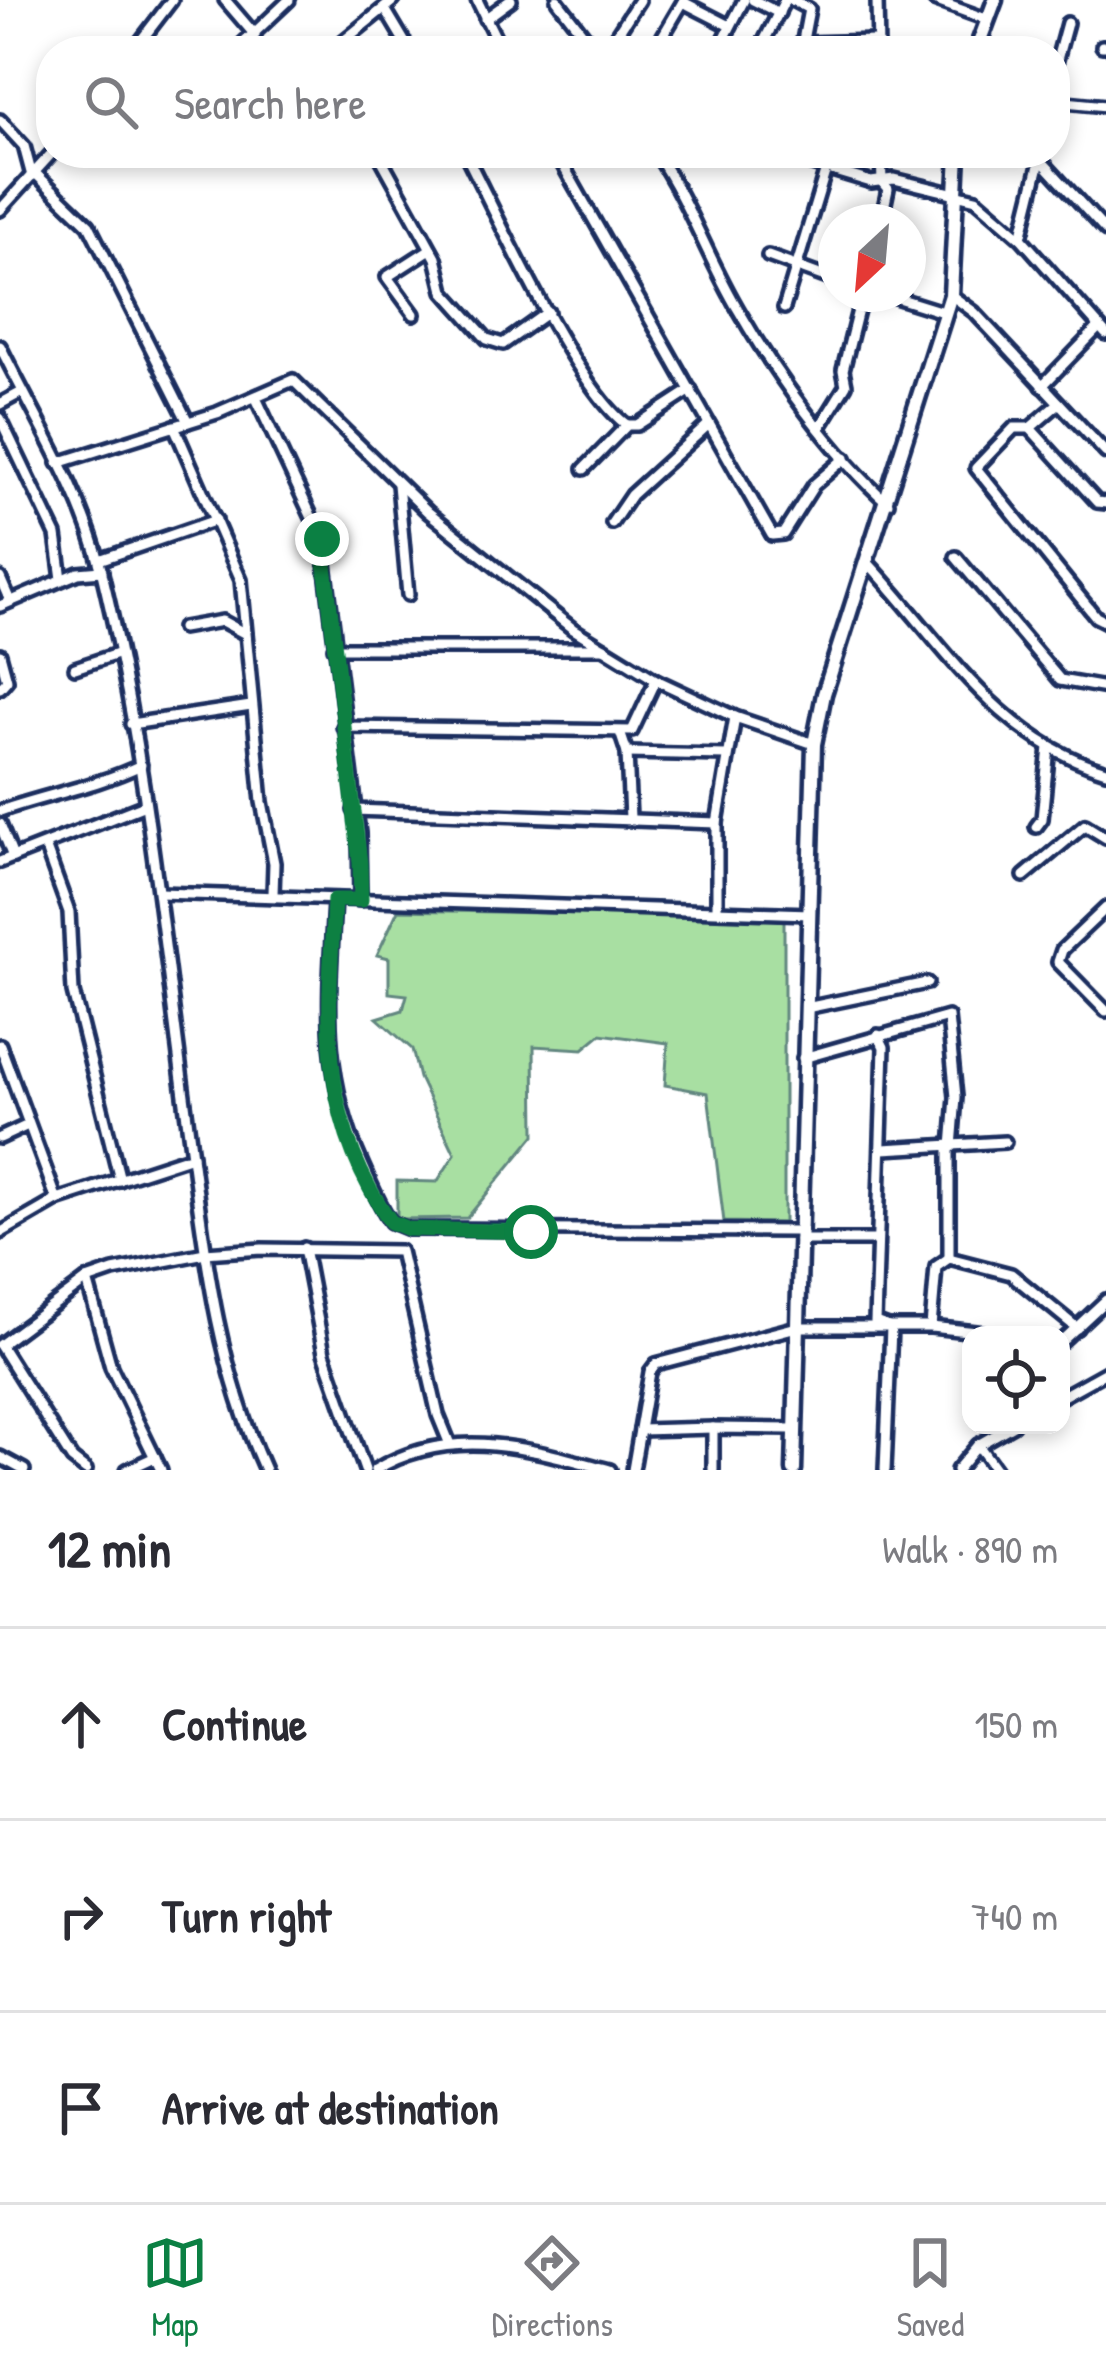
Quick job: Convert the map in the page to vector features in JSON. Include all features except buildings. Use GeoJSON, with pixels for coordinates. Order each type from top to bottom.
{"type":"FeatureCollection","features":[{"type":"Feature","properties":{"kind":"main road"},"geometry":{"type":"LineString","coordinates":[[981,36],[994,0]]}},
{"type":"Feature","properties":{"kind":"main road"},"geometry":{"type":"LineString","coordinates":[[794,1470],[814,744],[824,694],[951,295],[958,168]]}},
{"type":"Feature","properties":{"kind":"street"},"geometry":{"type":"LineString","coordinates":[[144,36],[172,0]]}},
{"type":"Feature","properties":{"kind":"street"},"geometry":{"type":"LineString","coordinates":[[226,0],[255,35],[289,0]]}},
{"type":"Feature","properties":{"kind":"street"},"geometry":{"type":"LineString","coordinates":[[477,0],[494,36]]}},
{"type":"Feature","properties":{"kind":"street"},"geometry":{"type":"LineString","coordinates":[[485,19],[511,0]]}},
{"type":"Feature","properties":{"kind":"street"},"geometry":{"type":"LineString","coordinates":[[616,36],[639,0]]}},
{"type":"Feature","properties":{"kind":"street"},"geometry":{"type":"LineString","coordinates":[[725,36],[744,0]]}},
{"type":"Feature","properties":{"kind":"street"},"geometry":{"type":"LineString","coordinates":[[753,0],[779,14]]}},
{"type":"Feature","properties":{"kind":"street"},"geometry":{"type":"LineString","coordinates":[[767,36],[789,0],[809,9],[805,36]]}},
{"type":"Feature","properties":{"kind":"street"},"geometry":{"type":"LineString","coordinates":[[876,36],[877,0]]}},
{"type":"Feature","properties":{"kind":"street"},"geometry":{"type":"LineString","coordinates":[[934,0],[986,19]]}},
{"type":"Feature","properties":{"kind":"street"},"geometry":{"type":"LineString","coordinates":[[559,1],[585,36]]}},
{"type":"Feature","properties":{"kind":"street"},"geometry":{"type":"LineString","coordinates":[[663,36],[684,1],[730,26]]}},
{"type":"Feature","properties":{"kind":"street"},"geometry":{"type":"LineString","coordinates":[[351,36],[389,4],[403,36]]}},
{"type":"Feature","properties":{"kind":"street"},"geometry":{"type":"LineString","coordinates":[[1064,36],[1067,23]]}},
{"type":"Feature","properties":{"kind":"street"},"geometry":{"type":"LineString","coordinates":[[1070,102],[1106,106]]}},
{"type":"Feature","properties":{"kind":"street"},"geometry":{"type":"LineString","coordinates":[[0,121],[21,139],[33,175],[89,224],[188,422]]}},
{"type":"Feature","properties":{"kind":"street"},"geometry":{"type":"LineString","coordinates":[[0,210],[39,168]]}},
{"type":"Feature","properties":{"kind":"street"},"geometry":{"type":"LineString","coordinates":[[386,168],[429,250],[444,291],[495,343],[503,344],[548,312]]}},
{"type":"Feature","properties":{"kind":"street"},"geometry":{"type":"LineString","coordinates":[[473,168],[548,312],[604,401],[627,425],[637,425],[691,390]]}},
{"type":"Feature","properties":{"kind":"street"},"geometry":{"type":"LineString","coordinates":[[565,168],[776,536],[783,534],[814,485],[845,458]]}},
{"type":"Feature","properties":{"kind":"street"},"geometry":{"type":"LineString","coordinates":[[666,168],[692,208],[739,311],[820,427],[888,503]]}},
{"type":"Feature","properties":{"kind":"street"},"geometry":{"type":"LineString","coordinates":[[882,168],[882,182],[888,188],[885,204]]}},
{"type":"Feature","properties":{"kind":"street"},"geometry":{"type":"LineString","coordinates":[[1021,238],[1038,168]]}},
{"type":"Feature","properties":{"kind":"street"},"geometry":{"type":"LineString","coordinates":[[1051,168],[1106,231]]}},
{"type":"Feature","properties":{"kind":"street"},"geometry":{"type":"LineString","coordinates":[[784,308],[826,169],[957,191],[976,199],[1021,238],[1103,331],[1042,386]]}},
{"type":"Feature","properties":{"kind":"street"},"geometry":{"type":"LineString","coordinates":[[414,314],[387,277],[429,250]]}},
{"type":"Feature","properties":{"kind":"street"},"geometry":{"type":"LineString","coordinates":[[768,256],[818,275]]}},
{"type":"Feature","properties":{"kind":"street"},"geometry":{"type":"LineString","coordinates":[[951,295],[974,312],[1106,453]]}},
{"type":"Feature","properties":{"kind":"street"},"geometry":{"type":"LineString","coordinates":[[926,307],[946,313]]}},
{"type":"Feature","properties":{"kind":"street"},"geometry":{"type":"LineString","coordinates":[[820,427],[846,385],[844,370],[858,312]]}},
{"type":"Feature","properties":{"kind":"street"},"geometry":{"type":"LineString","coordinates":[[0,346],[58,463],[100,565],[141,765],[205,1253],[226,1372],[265,1470]]}},
{"type":"Feature","properties":{"kind":"street"},"geometry":{"type":"LineString","coordinates":[[58,463],[296,381],[398,484],[502,574],[604,648],[656,680],[735,717],[814,744]]}},
{"type":"Feature","properties":{"kind":"street"},"geometry":{"type":"LineString","coordinates":[[0,404],[22,392]]}},
{"type":"Feature","properties":{"kind":"street"},"geometry":{"type":"LineString","coordinates":[[256,398],[320,529],[361,900]]}},
{"type":"Feature","properties":{"kind":"street"},"geometry":{"type":"LineString","coordinates":[[1059,403],[1030,428],[1014,428],[976,468],[1096,617],[1106,622]]}},
{"type":"Feature","properties":{"kind":"street"},"geometry":{"type":"LineString","coordinates":[[0,418],[56,535],[62,579]]}},
{"type":"Feature","properties":{"kind":"street"},"geometry":{"type":"LineString","coordinates":[[612,523],[632,495],[710,424]]}},
{"type":"Feature","properties":{"kind":"street"},"geometry":{"type":"LineString","coordinates":[[584,470],[627,425]]}},
{"type":"Feature","properties":{"kind":"street"},"geometry":{"type":"LineString","coordinates":[[174,426],[241,580],[251,706],[274,863],[273,894]]}},
{"type":"Feature","properties":{"kind":"street"},"geometry":{"type":"LineString","coordinates":[[1030,428],[1077,484],[1096,502],[1106,503]]}},
{"type":"Feature","properties":{"kind":"street"},"geometry":{"type":"LineString","coordinates":[[398,484],[408,595]]}},
{"type":"Feature","properties":{"kind":"street"},"geometry":{"type":"LineString","coordinates":[[0,578],[5,604],[216,520]]}},
{"type":"Feature","properties":{"kind":"street"},"geometry":{"type":"LineString","coordinates":[[956,557],[1060,680],[1106,688]]}},
{"type":"Feature","properties":{"kind":"street"},"geometry":{"type":"LineString","coordinates":[[868,564],[973,689],[1049,747],[1106,771]]}},
{"type":"Feature","properties":{"kind":"street"},"geometry":{"type":"LineString","coordinates":[[182,628],[222,621],[244,633]]}},
{"type":"Feature","properties":{"kind":"street"},"geometry":{"type":"LineString","coordinates":[[334,648],[604,648]]}},
{"type":"Feature","properties":{"kind":"street"},"geometry":{"type":"LineString","coordinates":[[0,653],[7,680],[0,688]]}},
{"type":"Feature","properties":{"kind":"street"},"geometry":{"type":"LineString","coordinates":[[76,668],[117,654]]}},
{"type":"Feature","properties":{"kind":"street"},"geometry":{"type":"LineString","coordinates":[[343,727],[620,732],[639,727],[656,680]]}},
{"type":"Feature","properties":{"kind":"street"},"geometry":{"type":"LineString","coordinates":[[131,724],[251,706]]}},
{"type":"Feature","properties":{"kind":"street"},"geometry":{"type":"LineString","coordinates":[[717,909],[717,823],[735,717]]}},
{"type":"Feature","properties":{"kind":"street"},"geometry":{"type":"LineString","coordinates":[[620,732],[627,753],[629,818]]}},
{"type":"Feature","properties":{"kind":"street"},"geometry":{"type":"LineString","coordinates":[[1036,827],[1042,819],[1049,747]]}},
{"type":"Feature","properties":{"kind":"street"},"geometry":{"type":"LineString","coordinates":[[627,753],[726,755]]}},
{"type":"Feature","properties":{"kind":"street"},"geometry":{"type":"LineString","coordinates":[[0,811],[60,789],[93,787],[141,765]]}},
{"type":"Feature","properties":{"kind":"street"},"geometry":{"type":"LineString","coordinates":[[0,862],[145,805]]}},
{"type":"Feature","properties":{"kind":"street"},"geometry":{"type":"LineString","coordinates":[[354,810],[717,823]]}},
{"type":"Feature","properties":{"kind":"street"},"geometry":{"type":"LineString","coordinates":[[0,824],[13,857]]}},
{"type":"Feature","properties":{"kind":"street"},"geometry":{"type":"LineString","coordinates":[[1024,876],[1085,825],[1106,838]]}},
{"type":"Feature","properties":{"kind":"street"},"geometry":{"type":"LineString","coordinates":[[45,846],[69,912],[73,992],[120,1180]]}},
{"type":"Feature","properties":{"kind":"street"},"geometry":{"type":"LineString","coordinates":[[158,893],[810,914]]}},
{"type":"Feature","properties":{"kind":"street"},"geometry":{"type":"LineString","coordinates":[[334,900],[327,1038],[331,1072],[340,1114],[391,1222],[408,1229],[877,1240]]}},
{"type":"Feature","properties":{"kind":"street"},"geometry":{"type":"LineString","coordinates":[[1106,908],[1062,950],[1058,962],[1106,1011]]}},
{"type":"Feature","properties":{"kind":"street"},"geometry":{"type":"LineString","coordinates":[[806,1008],[927,982]]}},
{"type":"Feature","properties":{"kind":"street"},"geometry":{"type":"LineString","coordinates":[[803,1058],[951,1019],[956,1097],[950,1147],[949,1258]]}},
{"type":"Feature","properties":{"kind":"street"},"geometry":{"type":"LineString","coordinates":[[878,1035],[884,1047],[883,1149],[875,1322],[891,1328]]}},
{"type":"Feature","properties":{"kind":"street"},"geometry":{"type":"LineString","coordinates":[[0,1045],[57,1200]]}},
{"type":"Feature","properties":{"kind":"street"},"geometry":{"type":"LineString","coordinates":[[0,1138],[28,1125]]}},
{"type":"Feature","properties":{"kind":"street"},"geometry":{"type":"LineString","coordinates":[[883,1149],[1005,1142]]}},
{"type":"Feature","properties":{"kind":"street"},"geometry":{"type":"LineString","coordinates":[[0,1233],[57,1200],[192,1156]]}},
{"type":"Feature","properties":{"kind":"street"},"geometry":{"type":"LineString","coordinates":[[304,1248],[324,1353],[370,1468],[449,1442],[524,1447],[610,1470]]}},
{"type":"Feature","properties":{"kind":"street"},"geometry":{"type":"LineString","coordinates":[[86,1470],[72,1459],[0,1345],[87,1280],[205,1253],[304,1248],[400,1251],[438,1415],[449,1442]]}},
{"type":"Feature","properties":{"kind":"street"},"geometry":{"type":"LineString","coordinates":[[931,1327],[936,1267],[949,1258],[1011,1274],[1077,1328]]}},
{"type":"Feature","properties":{"kind":"street"},"geometry":{"type":"LineString","coordinates":[[87,1280],[112,1367],[161,1470]]}},
{"type":"Feature","properties":{"kind":"street"},"geometry":{"type":"LineString","coordinates":[[1070,1334],[1106,1300]]}},
{"type":"Feature","properties":{"kind":"street"},"geometry":{"type":"LineString","coordinates":[[634,1470],[656,1364],[797,1327],[962,1330]]}},
{"type":"Feature","properties":{"kind":"street"},"geometry":{"type":"LineString","coordinates":[[884,1470],[891,1328]]}},
{"type":"Feature","properties":{"kind":"street"},"geometry":{"type":"LineString","coordinates":[[1070,1392],[1106,1372]]}},
{"type":"Feature","properties":{"kind":"street"},"geometry":{"type":"LineString","coordinates":[[713,1428],[713,1470]]}},
{"type":"Feature","properties":{"kind":"street"},"geometry":{"type":"LineString","coordinates":[[640,1430],[793,1429]]}},
{"type":"Feature","properties":{"kind":"street"},"geometry":{"type":"LineString","coordinates":[[980,1444],[984,1434]]}},
{"type":"Feature","properties":{"kind":"street"},"geometry":{"type":"LineString","coordinates":[[957,1470],[980,1444],[997,1434]]}},
{"type":"Feature","properties":{"kind":"street"},"geometry":{"type":"LineString","coordinates":[[980,1444],[996,1470]]}},
{"type":"Feature","properties":{"kind":"street"},"geometry":{"type":"LineString","coordinates":[[0,1457],[24,1470]]}},
{"type":"Feature","properties":{"kind":"street"},"geometry":{"type":"LineString","coordinates":[[128,1470],[155,1457]]}},
{"type":"Feature","properties":{"kind":"green space"},"geometry":{"type":"Polygon","coordinates":[[[398,910],[784,918],[784,1223],[724,1222],[708,1093],[665,1085],[668,1043],[601,1034],[583,1049],[534,1046],[535,1135],[467,1218],[397,1219],[397,1181],[437,1182],[455,1154],[419,1078],[412,1049],[377,1018],[403,1010],[407,995],[389,993],[389,958],[377,955],[398,910]]]}},
{"type":"Feature","properties":{"kind":"route"},"geometry":{"type":"LineString","coordinates":[[322,539],[360,863],[361,900],[334,900],[327,1038],[340,1114],[391,1222],[408,1229],[531,1232]]}}]}
